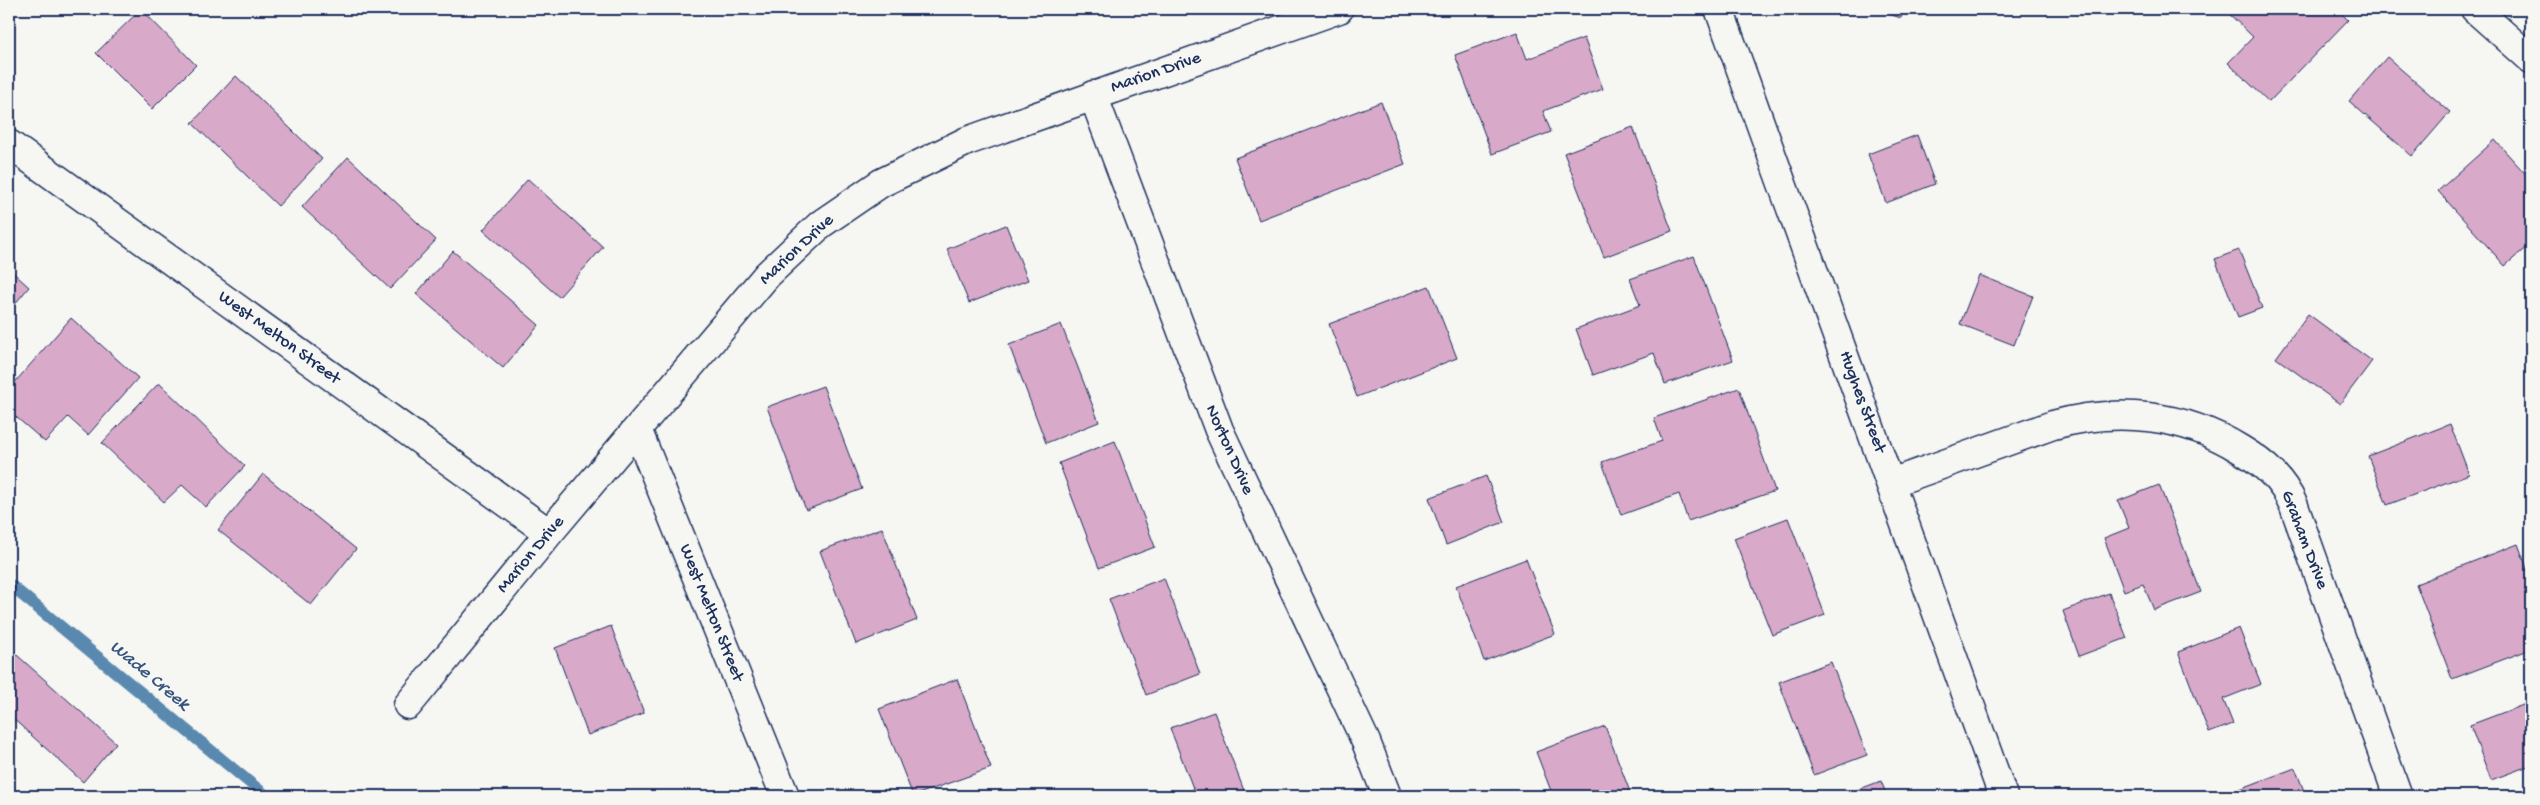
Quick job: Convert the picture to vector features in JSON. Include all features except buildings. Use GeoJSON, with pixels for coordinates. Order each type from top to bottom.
{"type":"FeatureCollection","features":[{"type":"Feature","properties":{"kind":"street","name":"Marion Drive"},"geometry":{"type":"LineString","coordinates":[[408,705],[549,533],[766,275],[794,247],[851,202],[881,183],[945,150],[1093,95],[1339,9]]}},
{"type":"Feature","properties":{"kind":"street","name":"Hughes Street"},"geometry":{"type":"LineString","coordinates":[[1719,9],[2003,796]]}},
{"type":"Feature","properties":{"kind":"street"},"geometry":{"type":"LineString","coordinates":[[2475,9],[2531,59]]}},
{"type":"Feature","properties":{"kind":"street","name":"Norton Drive"},"geometry":{"type":"LineString","coordinates":[[1093,95],[1219,430],[1366,742],[1387,796]]}},
{"type":"Feature","properties":{"kind":"street","name":"West Melton Street"},"geometry":{"type":"LineString","coordinates":[[9,144],[549,533]]}},
{"type":"Feature","properties":{"kind":"street","name":"Graham Drive"},"geometry":{"type":"LineString","coordinates":[[1891,483],[2074,419],[2112,415],[2157,418],[2202,429],[2224,439],[2260,460],[2287,490],[2294,506],[2398,796]]}},
{"type":"Feature","properties":{"kind":"street","name":"West Melton Street"},"geometry":{"type":"LineString","coordinates":[[638,429],[785,796]]}},
{"type":"Feature","properties":{"kind":"waterway","name":"Wade Creek"},"geometry":{"type":"LineString","coordinates":[[9,584],[266,796]]}}]}
